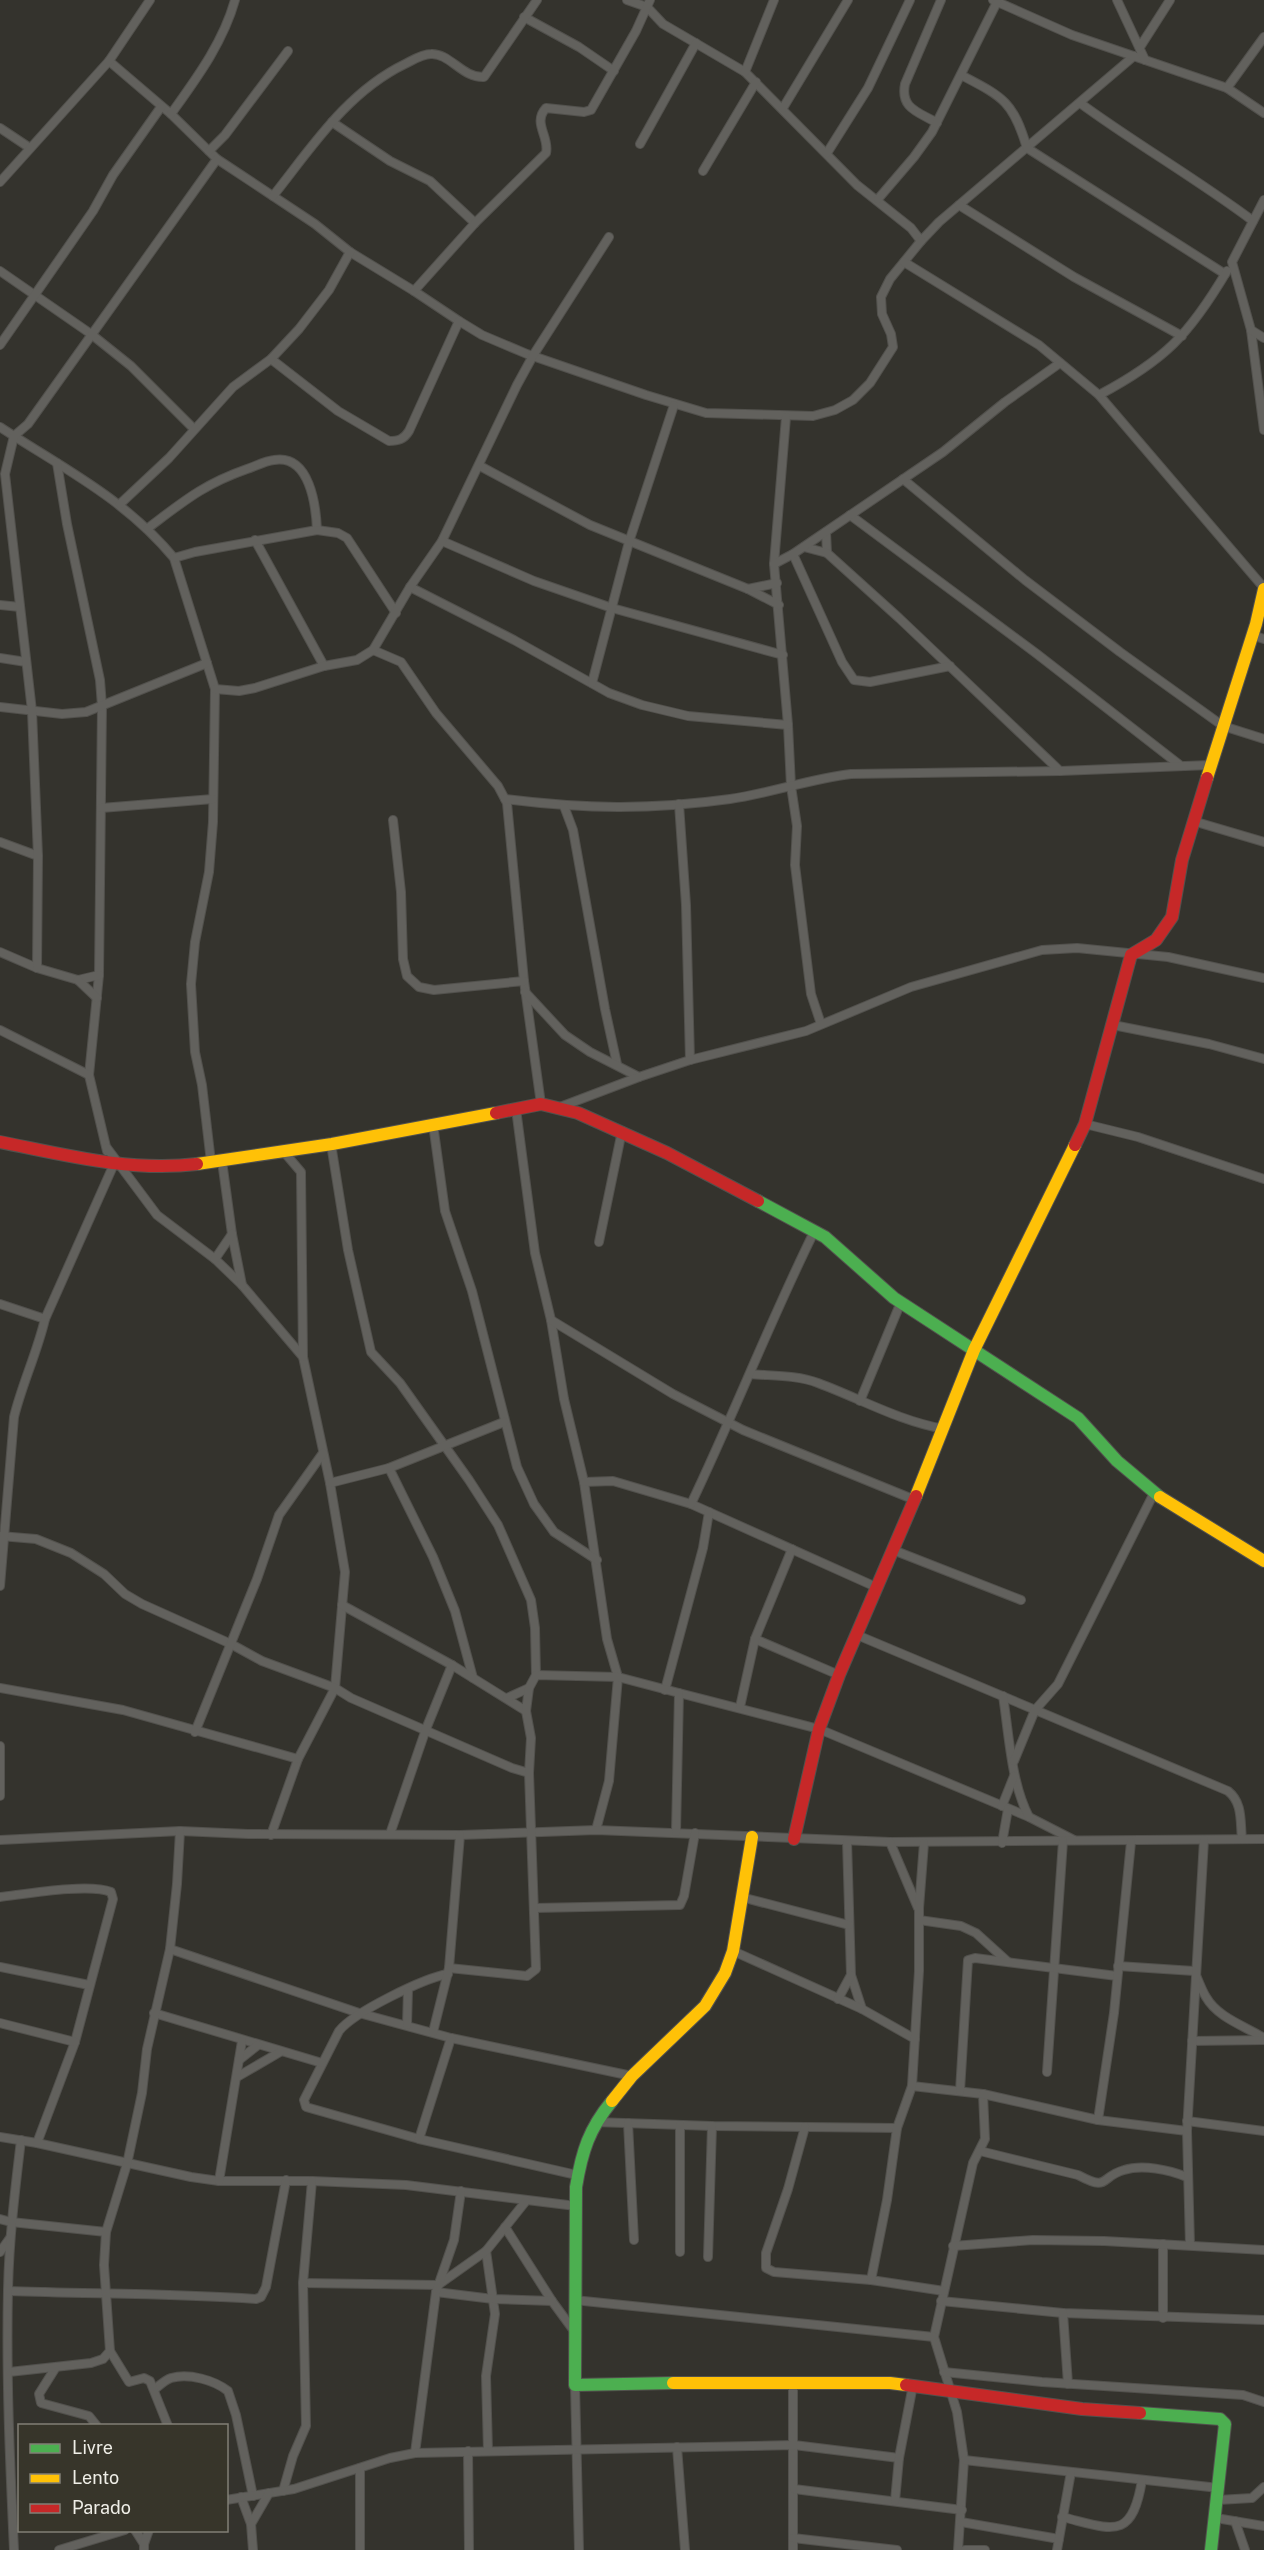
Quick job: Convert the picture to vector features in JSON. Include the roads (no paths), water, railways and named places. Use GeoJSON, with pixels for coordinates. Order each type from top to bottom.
{"type":"FeatureCollection","features":[{"type":"Feature","properties":{"kind":"street"},"geometry":{"type":"LineString","coordinates":[[0,182],[109,61],[150,0]]}},
{"type":"Feature","properties":{"kind":"street"},"geometry":{"type":"LineString","coordinates":[[171,114],[210,58],[234,0]]}},
{"type":"Feature","properties":{"kind":"street"},"geometry":{"type":"LineString","coordinates":[[273,196],[332,122],[364,88],[424,54],[440,55],[474,78],[484,77],[537,0]]}},
{"type":"Feature","properties":{"kind":"street"},"geometry":{"type":"LineString","coordinates":[[627,0],[649,4],[663,24],[745,72],[857,185],[878,199],[911,228],[921,241]]}},
{"type":"Feature","properties":{"kind":"street"},"geometry":{"type":"LineString","coordinates":[[745,72],[774,0]]}},
{"type":"Feature","properties":{"kind":"street"},"geometry":{"type":"LineString","coordinates":[[783,108],[848,0]]}},
{"type":"Feature","properties":{"kind":"street"},"geometry":{"type":"LineString","coordinates":[[827,153],[868,88],[910,0]]}},
{"type":"Feature","properties":{"kind":"street"},"geometry":{"type":"LineString","coordinates":[[937,123],[908,107],[903,94],[905,84],[941,0]]}},
{"type":"Feature","properties":{"kind":"street"},"geometry":{"type":"LineString","coordinates":[[1117,0],[1145,60]]}},
{"type":"Feature","properties":{"kind":"street"},"geometry":{"type":"LineString","coordinates":[[1140,47],[1170,0]]}},
{"type":"Feature","properties":{"kind":"street"},"geometry":{"type":"LineString","coordinates":[[878,199],[914,157],[937,123],[995,1],[1072,34],[1227,88],[1264,113]]}},
{"type":"Feature","properties":{"kind":"street"},"geometry":{"type":"LineString","coordinates":[[414,291],[475,223],[540,162],[546,153],[548,144],[540,123],[542,113],[551,107],[584,112],[591,110],[649,4]]}},
{"type":"Feature","properties":{"kind":"street"},"geometry":{"type":"LineString","coordinates":[[524,17],[579,47],[614,71]]}},
{"type":"Feature","properties":{"kind":"street"},"geometry":{"type":"LineString","coordinates":[[1227,88],[1264,37]]}},
{"type":"Feature","properties":{"kind":"street"},"geometry":{"type":"LineString","coordinates":[[640,144],[696,43]]}},
{"type":"Feature","properties":{"kind":"street"},"geometry":{"type":"LineString","coordinates":[[209,151],[230,128],[288,51]]}},
{"type":"Feature","properties":{"kind":"street"},"geometry":{"type":"LineString","coordinates":[[109,61],[171,114],[217,159],[350,252],[482,335],[564,367],[674,405],[706,413],[786,417],[813,416],[836,410],[854,400],[870,383],[893,347],[891,334],[882,314],[881,297],[890,279],[939,222],[1134,56]]}},
{"type":"Feature","properties":{"kind":"street"},"geometry":{"type":"LineString","coordinates":[[961,75],[988,89],[1007,103],[1027,148],[1225,274]]}},
{"type":"Feature","properties":{"kind":"street"},"geometry":{"type":"LineString","coordinates":[[702,171],[756,82]]}},
{"type":"Feature","properties":{"kind":"street"},"geometry":{"type":"LineString","coordinates":[[1080,103],[1254,220]]}},
{"type":"Feature","properties":{"kind":"street"},"geometry":{"type":"LineString","coordinates":[[0,345],[93,211],[113,174],[161,107]]}},
{"type":"Feature","properties":{"kind":"street"},"geometry":{"type":"LineString","coordinates":[[332,122],[390,161],[430,181],[475,223]]}},
{"type":"Feature","properties":{"kind":"street"},"geometry":{"type":"LineString","coordinates":[[0,128],[30,148]]}},
{"type":"Feature","properties":{"kind":"street"},"geometry":{"type":"LineString","coordinates":[[37,968],[38,856],[32,711],[5,474],[14,436],[28,424],[217,159]]}},
{"type":"Feature","properties":{"kind":"street"},"geometry":{"type":"LineString","coordinates":[[1099,395],[1135,376],[1173,347],[1204,310],[1264,200]]}},
{"type":"Feature","properties":{"kind":"street"},"geometry":{"type":"LineString","coordinates":[[959,205],[1074,277],[1182,336]]}},
{"type":"Feature","properties":{"kind":"street"},"geometry":{"type":"LineString","coordinates":[[215,689],[239,691],[255,688],[324,666],[357,660],[373,650],[410,587],[442,541],[534,354],[609,237]]}},
{"type":"Feature","properties":{"kind":"street"},"geometry":{"type":"LineString","coordinates":[[120,504],[170,458],[233,387],[271,359],[320,303],[350,252]]}},
{"type":"Feature","properties":{"kind":"street"},"geometry":{"type":"LineString","coordinates":[[794,1839],[819,1729],[839,1675],[915,1500],[974,1350],[1085,1124],[1131,955],[1156,940],[1172,916],[1182,860],[1210,765],[1259,630],[1264,588],[1099,395],[1039,345],[904,262]]}},
{"type":"Feature","properties":{"kind":"street"},"geometry":{"type":"LineString","coordinates":[[1232,262],[1261,372],[1264,430]]}},
{"type":"Feature","properties":{"kind":"street"},"geometry":{"type":"LineString","coordinates":[[0,271],[91,334],[131,366],[194,429]]}},
{"type":"Feature","properties":{"kind":"street"},"geometry":{"type":"LineString","coordinates":[[271,359],[338,411],[389,441],[396,441],[404,438],[409,430],[459,321]]}},
{"type":"Feature","properties":{"kind":"street"},"geometry":{"type":"LineString","coordinates":[[1251,330],[1264,338]]}},
{"type":"Feature","properties":{"kind":"street"},"geometry":{"type":"LineString","coordinates":[[774,564],[804,547],[943,452],[1005,402],[1060,363]]}},
{"type":"Feature","properties":{"kind":"street"},"geometry":{"type":"LineString","coordinates":[[592,683],[629,542],[674,405]]}},
{"type":"Feature","properties":{"kind":"street"},"geometry":{"type":"LineString","coordinates":[[786,417],[774,564],[783,655],[791,786],[797,826],[795,865],[811,994],[821,1024]]}},
{"type":"Feature","properties":{"kind":"street"},"geometry":{"type":"LineString","coordinates":[[0,427],[120,504],[148,528],[174,558],[215,689],[209,872],[195,942],[191,984],[195,1052],[242,1285]]}},
{"type":"Feature","properties":{"kind":"street"},"geometry":{"type":"LineString","coordinates":[[148,528],[198,490],[214,481],[276,459],[298,467],[312,489],[317,531]]}},
{"type":"Feature","properties":{"kind":"street"},"geometry":{"type":"LineString","coordinates":[[57,463],[67,524],[100,680],[102,706],[99,975],[88,1075],[107,1148],[113,1163],[157,1215],[215,1259],[242,1285],[303,1357]]}},
{"type":"Feature","properties":{"kind":"street"},"geometry":{"type":"LineString","coordinates":[[480,466],[590,525],[748,589],[779,605]]}},
{"type":"Feature","properties":{"kind":"street"},"geometry":{"type":"LineString","coordinates":[[903,479],[1024,580],[1223,726],[1264,739]]}},
{"type":"Feature","properties":{"kind":"street"},"geometry":{"type":"LineString","coordinates":[[850,515],[1181,765]]}},
{"type":"Feature","properties":{"kind":"street"},"geometry":{"type":"LineString","coordinates":[[174,558],[255,540],[317,531],[338,533],[346,538],[396,613]]}},
{"type":"Feature","properties":{"kind":"street"},"geometry":{"type":"LineString","coordinates":[[826,532],[827,553]]}},
{"type":"Feature","properties":{"kind":"street"},"geometry":{"type":"LineString","coordinates":[[255,540],[324,666]]}},
{"type":"Feature","properties":{"kind":"street"},"geometry":{"type":"LineString","coordinates":[[442,541],[534,581],[612,608],[783,655]]}},
{"type":"Feature","properties":{"kind":"street"},"geometry":{"type":"LineString","coordinates":[[804,547],[827,553],[1060,771]]}},
{"type":"Feature","properties":{"kind":"street"},"geometry":{"type":"LineString","coordinates":[[793,554],[842,662],[854,680],[870,682],[950,666]]}},
{"type":"Feature","properties":{"kind":"street"},"geometry":{"type":"LineString","coordinates":[[748,589],[777,583]]}},
{"type":"Feature","properties":{"kind":"street"},"geometry":{"type":"LineString","coordinates":[[410,587],[609,693],[642,705],[688,716],[788,725]]}},
{"type":"Feature","properties":{"kind":"street"},"geometry":{"type":"LineString","coordinates":[[0,605],[20,607]]}},
{"type":"Feature","properties":{"kind":"street"},"geometry":{"type":"LineString","coordinates":[[373,650],[401,662],[436,713],[498,786],[505,799],[525,992],[541,1104]]}},
{"type":"Feature","properties":{"kind":"street"},"geometry":{"type":"LineString","coordinates":[[0,658],[26,662]]}},
{"type":"Feature","properties":{"kind":"street"},"geometry":{"type":"LineString","coordinates":[[0,707],[62,714],[86,712],[207,663]]}},
{"type":"Feature","properties":{"kind":"street"},"geometry":{"type":"LineString","coordinates":[[505,799],[564,806],[647,808],[729,799],[819,778],[851,774],[1060,771],[1210,765]]}},
{"type":"Feature","properties":{"kind":"street"},"geometry":{"type":"LineString","coordinates":[[101,808],[213,799]]}},
{"type":"Feature","properties":{"kind":"street"},"geometry":{"type":"LineString","coordinates":[[679,804],[686,916],[690,1060]]}},
{"type":"Feature","properties":{"kind":"street"},"geometry":{"type":"LineString","coordinates":[[564,806],[573,830],[617,1064]]}},
{"type":"Feature","properties":{"kind":"street"},"geometry":{"type":"LineString","coordinates":[[393,820],[407,976],[419,987],[434,990],[524,981]]}},
{"type":"Feature","properties":{"kind":"street"},"geometry":{"type":"LineString","coordinates":[[1193,821],[1264,843]]}},
{"type":"Feature","properties":{"kind":"street"},"geometry":{"type":"LineString","coordinates":[[0,842],[38,856]]}},
{"type":"Feature","properties":{"kind":"street"},"geometry":{"type":"LineString","coordinates":[[560,1107],[690,1060],[806,1031],[911,987],[1042,950],[1077,948],[1168,957],[1264,978]]}},
{"type":"Feature","properties":{"kind":"street"},"geometry":{"type":"LineString","coordinates":[[0,952],[37,968],[78,980],[97,998]]}},
{"type":"Feature","properties":{"kind":"street"},"geometry":{"type":"LineString","coordinates":[[78,980],[99,975]]}},
{"type":"Feature","properties":{"kind":"street"},"geometry":{"type":"LineString","coordinates":[[525,992],[565,1035],[590,1052],[639,1077]]}},
{"type":"Feature","properties":{"kind":"street"},"geometry":{"type":"LineString","coordinates":[[1113,1025],[1209,1044],[1264,1059]]}},
{"type":"Feature","properties":{"kind":"street"},"geometry":{"type":"LineString","coordinates":[[0,1030],[88,1075]]}},
{"type":"Feature","properties":{"kind":"street"},"geometry":{"type":"LineString","coordinates":[[0,1143],[113,1163],[150,1166],[217,1161],[284,1152],[541,1104],[560,1107],[601,1120],[729,1183],[831,1241],[854,1261],[866,1276],[901,1302],[1078,1418],[1117,1461],[1154,1493],[1264,1562]]}},
{"type":"Feature","properties":{"kind":"street"},"geometry":{"type":"LineString","coordinates":[[516,1109],[535,1253],[551,1320],[564,1399],[584,1482],[607,1639],[618,1677],[609,1780],[596,1830]]}},
{"type":"Feature","properties":{"kind":"street"},"geometry":{"type":"LineString","coordinates":[[433,1124],[445,1210],[472,1290],[517,1467],[534,1504],[554,1532],[597,1560]]}},
{"type":"Feature","properties":{"kind":"street"},"geometry":{"type":"LineString","coordinates":[[1085,1124],[1148,1140],[1264,1179]]}},
{"type":"Feature","properties":{"kind":"street"},"geometry":{"type":"LineString","coordinates":[[599,1242],[622,1131]]}},
{"type":"Feature","properties":{"kind":"street"},"geometry":{"type":"LineString","coordinates":[[331,1144],[340,1205],[371,1352],[400,1383],[469,1480],[498,1525],[531,1600],[535,1628],[536,1675],[529,1688],[526,1711],[531,1738],[529,1773],[537,1959],[536,1969],[527,1976],[448,1971],[360,2013],[339,2031],[304,2100],[306,2107],[419,2139],[577,2175]]}},
{"type":"Feature","properties":{"kind":"street"},"geometry":{"type":"LineString","coordinates":[[0,1586],[14,1417],[45,1319],[113,1163],[107,1148]]}},
{"type":"Feature","properties":{"kind":"street"},"geometry":{"type":"LineString","coordinates":[[271,1834],[298,1759],[335,1688],[345,1572],[330,1483],[303,1357],[299,1149]]}},
{"type":"Feature","properties":{"kind":"street"},"geometry":{"type":"LineString","coordinates":[[284,1152],[301,1172]]}},
{"type":"Feature","properties":{"kind":"street"},"geometry":{"type":"LineString","coordinates":[[691,1504],[730,1422],[767,1331],[814,1232]]}},
{"type":"Feature","properties":{"kind":"street"},"geometry":{"type":"LineString","coordinates":[[215,1259],[232,1234]]}},
{"type":"Feature","properties":{"kind":"street"},"geometry":{"type":"LineString","coordinates":[[860,1401],[901,1302]]}},
{"type":"Feature","properties":{"kind":"street"},"geometry":{"type":"LineString","coordinates":[[0,1304],[45,1319]]}},
{"type":"Feature","properties":{"kind":"street"},"geometry":{"type":"LineString","coordinates":[[551,1320],[674,1394],[730,1422],[915,1500]]}},
{"type":"Feature","properties":{"kind":"street"},"geometry":{"type":"LineString","coordinates":[[750,1374],[796,1377],[817,1383],[901,1419],[944,1429]]}},
{"type":"Feature","properties":{"kind":"street"},"geometry":{"type":"LineString","coordinates":[[330,1483],[389,1467],[504,1422]]}},
{"type":"Feature","properties":{"kind":"street"},"geometry":{"type":"LineString","coordinates":[[195,1732],[231,1644],[279,1515],[323,1453]]}},
{"type":"Feature","properties":{"kind":"street"},"geometry":{"type":"LineString","coordinates":[[389,1467],[433,1557],[455,1611],[473,1678]]}},
{"type":"Feature","properties":{"kind":"street"},"geometry":{"type":"LineString","coordinates":[[584,1482],[613,1482],[691,1504],[876,1587]]}},
{"type":"Feature","properties":{"kind":"street"},"geometry":{"type":"LineString","coordinates":[[1014,1761],[1035,1710],[1058,1684],[1154,1493]]}},
{"type":"Feature","properties":{"kind":"street"},"geometry":{"type":"LineString","coordinates":[[665,1690],[703,1548],[709,1512]]}},
{"type":"Feature","properties":{"kind":"street"},"geometry":{"type":"LineString","coordinates":[[3,1535],[36,1539],[71,1553],[104,1574],[125,1594],[142,1604],[231,1644],[262,1661],[335,1688],[351,1698],[512,1768],[529,1773]]}},
{"type":"Feature","properties":{"kind":"street"},"geometry":{"type":"LineString","coordinates":[[740,1707],[755,1640],[792,1549]]}},
{"type":"Feature","properties":{"kind":"street"},"geometry":{"type":"LineString","coordinates":[[893,1550],[1021,1600]]}},
{"type":"Feature","properties":{"kind":"street"},"geometry":{"type":"LineString","coordinates":[[342,1605],[452,1665],[526,1711]]}},
{"type":"Feature","properties":{"kind":"street"},"geometry":{"type":"LineString","coordinates":[[857,1635],[1228,1791],[1236,1798],[1239,1806],[1242,1839]]}},
{"type":"Feature","properties":{"kind":"street"},"geometry":{"type":"LineString","coordinates":[[755,1640],[839,1675]]}},
{"type":"Feature","properties":{"kind":"street"},"geometry":{"type":"LineString","coordinates":[[390,1834],[426,1729],[452,1665]]}},
{"type":"Feature","properties":{"kind":"street"},"geometry":{"type":"LineString","coordinates":[[536,1675],[618,1677],[819,1729],[1029,1817],[1076,1841]]}},
{"type":"Feature","properties":{"kind":"street"},"geometry":{"type":"LineString","coordinates":[[0,1688],[123,1710],[298,1759]]}},
{"type":"Feature","properties":{"kind":"street"},"geometry":{"type":"LineString","coordinates":[[507,1698],[529,1688]]}},
{"type":"Feature","properties":{"kind":"street"},"geometry":{"type":"LineString","coordinates":[[676,1832],[679,1693]]}},
{"type":"Feature","properties":{"kind":"street"},"geometry":{"type":"LineString","coordinates":[[1002,1843],[1005,1807],[1014,1775],[1014,1761],[1003,1696]]}},
{"type":"Feature","properties":{"kind":"street"},"geometry":{"type":"LineString","coordinates":[[0,1746],[0,1796]]}},
{"type":"Feature","properties":{"kind":"street"},"geometry":{"type":"LineString","coordinates":[[1014,1775],[1023,1806],[1029,1817]]}},
{"type":"Feature","properties":{"kind":"street"},"geometry":{"type":"LineString","coordinates":[[0,1840],[180,1831],[460,1835],[596,1830],[924,1843],[1264,1839]]}},
{"type":"Feature","properties":{"kind":"street"},"geometry":{"type":"LineString","coordinates":[[167,2424],[155,2389],[147,2379],[129,2382],[110,2351],[106,2295],[106,2232],[127,2164],[154,2013],[170,1949],[180,1831]]}},
{"type":"Feature","properties":{"kind":"street"},"geometry":{"type":"LineString","coordinates":[[535,1908],[680,1905],[684,1896],[695,1833]]}},
{"type":"Feature","properties":{"kind":"street"},"geometry":{"type":"LineString","coordinates":[[433,2032],[448,1971],[460,1835]]}},
{"type":"Feature","properties":{"kind":"street"},"geometry":{"type":"LineString","coordinates":[[579,2550],[574,2300],[577,2175],[581,2155],[595,2122],[632,2076],[705,2006],[725,1974],[733,1951],[752,1837]]}},
{"type":"Feature","properties":{"kind":"street"},"geometry":{"type":"LineString","coordinates":[[1190,2245],[1187,2126],[1194,1971],[1204,1840]]}},
{"type":"Feature","properties":{"kind":"street"},"geometry":{"type":"LineString","coordinates":[[847,1841],[851,1975],[861,2009]]}},
{"type":"Feature","properties":{"kind":"street"},"geometry":{"type":"LineString","coordinates":[[1047,2072],[1063,1841]]}},
{"type":"Feature","properties":{"kind":"street"},"geometry":{"type":"LineString","coordinates":[[890,1842],[919,1908]]}},
{"type":"Feature","properties":{"kind":"street"},"geometry":{"type":"LineString","coordinates":[[1098,2120],[1114,2013],[1131,1842]]}},
{"type":"Feature","properties":{"kind":"street"},"geometry":{"type":"LineString","coordinates":[[871,2280],[887,2200],[897,2128],[912,2086],[924,1843]]}},
{"type":"Feature","properties":{"kind":"street"},"geometry":{"type":"LineString","coordinates":[[0,1897],[104,1889],[111,1892],[114,1904],[88,1985],[75,2042],[37,2143]]}},
{"type":"Feature","properties":{"kind":"street"},"geometry":{"type":"LineString","coordinates":[[741,1897],[849,1925]]}},
{"type":"Feature","properties":{"kind":"street"},"geometry":{"type":"LineString","coordinates":[[919,1920],[961,1926],[976,1933],[1009,1962]]}},
{"type":"Feature","properties":{"kind":"street"},"geometry":{"type":"LineString","coordinates":[[170,1949],[360,2013],[451,2037],[632,2076]]}},
{"type":"Feature","properties":{"kind":"street"},"geometry":{"type":"LineString","coordinates":[[733,1951],[861,2009],[915,2039]]}},
{"type":"Feature","properties":{"kind":"street"},"geometry":{"type":"LineString","coordinates":[[960,2091],[968,1960],[975,1958],[1117,1976]]}},
{"type":"Feature","properties":{"kind":"street"},"geometry":{"type":"LineString","coordinates":[[1118,1966],[1194,1971]]}},
{"type":"Feature","properties":{"kind":"street"},"geometry":{"type":"LineString","coordinates":[[0,1967],[88,1985]]}},
{"type":"Feature","properties":{"kind":"street"},"geometry":{"type":"LineString","coordinates":[[1194,1971],[1207,1999],[1216,2009],[1264,2039]]}},
{"type":"Feature","properties":{"kind":"street"},"geometry":{"type":"LineString","coordinates":[[838,1999],[851,1975]]}},
{"type":"Feature","properties":{"kind":"street"},"geometry":{"type":"LineString","coordinates":[[406,2025],[408,1990]]}},
{"type":"Feature","properties":{"kind":"street"},"geometry":{"type":"LineString","coordinates":[[154,2013],[322,2063]]}},
{"type":"Feature","properties":{"kind":"street"},"geometry":{"type":"LineString","coordinates":[[0,2023],[75,2042]]}},
{"type":"Feature","properties":{"kind":"street"},"geometry":{"type":"LineString","coordinates":[[419,2139],[451,2037]]}},
{"type":"Feature","properties":{"kind":"street"},"geometry":{"type":"LineString","coordinates":[[1192,2041],[1264,2039]]}},
{"type":"Feature","properties":{"kind":"street"},"geometry":{"type":"LineString","coordinates":[[219,2181],[243,2041]]}},
{"type":"Feature","properties":{"kind":"street"},"geometry":{"type":"LineString","coordinates":[[239,2060],[258,2045]]}},
{"type":"Feature","properties":{"kind":"street"},"geometry":{"type":"LineString","coordinates":[[237,2077],[280,2052]]}},
{"type":"Feature","properties":{"kind":"street"},"geometry":{"type":"LineString","coordinates":[[912,2086],[982,2094],[1098,2120],[1264,2131]]}},
{"type":"Feature","properties":{"kind":"street"},"geometry":{"type":"LineString","coordinates":[[958,2550],[964,2460],[957,2412],[934,2337],[972,2163],[986,2139],[982,2094]]}},
{"type":"Feature","properties":{"kind":"street"},"geometry":{"type":"LineString","coordinates":[[595,2122],[897,2128]]}},
{"type":"Feature","properties":{"kind":"street"},"geometry":{"type":"LineString","coordinates":[[628,2123],[634,2240]]}},
{"type":"Feature","properties":{"kind":"street"},"geometry":{"type":"LineString","coordinates":[[680,2125],[680,2252]]}},
{"type":"Feature","properties":{"kind":"street"},"geometry":{"type":"LineString","coordinates":[[708,2257],[712,2126]]}},
{"type":"Feature","properties":{"kind":"street"},"geometry":{"type":"LineString","coordinates":[[805,2127],[788,2189],[766,2253],[766,2268],[774,2272],[871,2280],[944,2291]]}},
{"type":"Feature","properties":{"kind":"street"},"geometry":{"type":"LineString","coordinates":[[0,2137],[219,2181],[286,2180],[406,2185],[576,2206]]}},
{"type":"Feature","properties":{"kind":"street"},"geometry":{"type":"LineString","coordinates":[[14,2550],[8,2291],[4,2277],[21,2140]]}},
{"type":"Feature","properties":{"kind":"street"},"geometry":{"type":"LineString","coordinates":[[980,2151],[1078,2175],[1091,2182],[1101,2183],[1126,2169],[1169,2169],[1187,2177]]}},
{"type":"Feature","properties":{"kind":"street"},"geometry":{"type":"LineString","coordinates":[[8,2291],[106,2295],[183,2294],[256,2299],[261,2297],[266,2287],[286,2180]]}},
{"type":"Feature","properties":{"kind":"street"},"geometry":{"type":"LineString","coordinates":[[283,2491],[293,2456],[306,2426],[303,2283],[312,2181]]}},
{"type":"Feature","properties":{"kind":"street"},"geometry":{"type":"LineString","coordinates":[[415,2453],[437,2288],[454,2240],[461,2191]]}},
{"type":"Feature","properties":{"kind":"street"},"geometry":{"type":"LineString","coordinates":[[437,2288],[486,2251],[526,2200]]}},
{"type":"Feature","properties":{"kind":"street"},"geometry":{"type":"LineString","coordinates":[[0,2219],[11,2223],[106,2232]]}},
{"type":"Feature","properties":{"kind":"street"},"geometry":{"type":"LineString","coordinates":[[505,2227],[574,2331]]}},
{"type":"Feature","properties":{"kind":"street"},"geometry":{"type":"LineString","coordinates":[[0,2252],[10,2238]]}},
{"type":"Feature","properties":{"kind":"street"},"geometry":{"type":"LineString","coordinates":[[953,2246],[1033,2240],[1264,2250]]}},
{"type":"Feature","properties":{"kind":"street"},"geometry":{"type":"LineString","coordinates":[[1163,2244],[1163,2318]]}},
{"type":"Feature","properties":{"kind":"street"},"geometry":{"type":"LineString","coordinates":[[486,2251],[493,2299],[493,2335],[486,2376],[488,2451]]}},
{"type":"Feature","properties":{"kind":"street"},"geometry":{"type":"LineString","coordinates":[[303,2283],[437,2288],[493,2299],[552,2301]]}},
{"type":"Feature","properties":{"kind":"street"},"geometry":{"type":"LineString","coordinates":[[574,2300],[934,2337]]}},
{"type":"Feature","properties":{"kind":"street"},"geometry":{"type":"LineString","coordinates":[[942,2301],[1063,2313],[1264,2320]]}},
{"type":"Feature","properties":{"kind":"street"},"geometry":{"type":"LineString","coordinates":[[1063,2313],[1068,2384]]}},
{"type":"Feature","properties":{"kind":"street"},"geometry":{"type":"LineString","coordinates":[[9,2372],[91,2363],[103,2359],[110,2351]]}},
{"type":"Feature","properties":{"kind":"street"},"geometry":{"type":"LineString","coordinates":[[56,2367],[39,2394],[42,2403],[89,2416],[95,2424]]}},
{"type":"Feature","properties":{"kind":"street"},"geometry":{"type":"LineString","coordinates":[[944,2372],[1068,2384],[1242,2395],[1264,2402]]}},
{"type":"Feature","properties":{"kind":"street"},"geometry":{"type":"LineString","coordinates":[[155,2389],[173,2377],[186,2377],[208,2380],[228,2391],[236,2415],[254,2496]]}},
{"type":"Feature","properties":{"kind":"street"},"geometry":{"type":"LineString","coordinates":[[574,2385],[793,2382],[913,2385],[1082,2409],[1220,2419],[1225,2424],[1225,2434],[1211,2550]]}},
{"type":"Feature","properties":{"kind":"street"},"geometry":{"type":"LineString","coordinates":[[793,2382],[793,2550]]}},
{"type":"Feature","properties":{"kind":"street"},"geometry":{"type":"LineString","coordinates":[[895,2501],[899,2458],[913,2385]]}},
{"type":"Feature","properties":{"kind":"street"},"geometry":{"type":"LineString","coordinates":[[228,2500],[283,2491],[415,2453],[794,2445],[899,2458]]}},
{"type":"Feature","properties":{"kind":"street"},"geometry":{"type":"LineString","coordinates":[[676,2447],[685,2550]]}},
{"type":"Feature","properties":{"kind":"street"},"geometry":{"type":"LineString","coordinates":[[468,2451],[469,2550]]}},
{"type":"Feature","properties":{"kind":"street"},"geometry":{"type":"LineString","coordinates":[[964,2460],[1142,2480],[1252,2498],[1264,2487]]}},
{"type":"Feature","properties":{"kind":"street"},"geometry":{"type":"LineString","coordinates":[[360,2468],[360,2550]]}},
{"type":"Feature","properties":{"kind":"street"},"geometry":{"type":"LineString","coordinates":[[1057,2550],[1071,2472]]}},
{"type":"Feature","properties":{"kind":"street"},"geometry":{"type":"LineString","coordinates":[[1062,2517],[1102,2526],[1115,2527],[1125,2524],[1138,2505],[1142,2480]]}},
{"type":"Feature","properties":{"kind":"street"},"geometry":{"type":"LineString","coordinates":[[794,2489],[962,2510]]}},
{"type":"Feature","properties":{"kind":"street"},"geometry":{"type":"LineString","coordinates":[[251,2524],[269,2493]]}},
{"type":"Feature","properties":{"kind":"street"},"geometry":{"type":"LineString","coordinates":[[241,2497],[251,2524],[253,2550]]}},
{"type":"Feature","properties":{"kind":"street"},"geometry":{"type":"LineString","coordinates":[[1216,2518],[1264,2526]]}},
{"type":"Feature","properties":{"kind":"street"},"geometry":{"type":"LineString","coordinates":[[1235,2521],[1245,2550]]}},
{"type":"Feature","properties":{"kind":"street"},"geometry":{"type":"LineString","coordinates":[[961,2522],[1059,2539]]}},
{"type":"Feature","properties":{"kind":"street"},"geometry":{"type":"LineString","coordinates":[[58,2550],[118,2532]]}},
{"type":"Feature","properties":{"kind":"street"},"geometry":{"type":"LineString","coordinates":[[136,2532],[144,2547]]}},
{"type":"Feature","properties":{"kind":"street"},"geometry":{"type":"LineString","coordinates":[[144,2547],[148,2532]]}},
{"type":"Feature","properties":{"kind":"street"},"geometry":{"type":"LineString","coordinates":[[793,2538],[897,2550]]}},
{"type":"Feature","properties":{"kind":"street"},"geometry":{"type":"LineString","coordinates":[[965,2550],[968,2548],[985,2550]]}}]}
